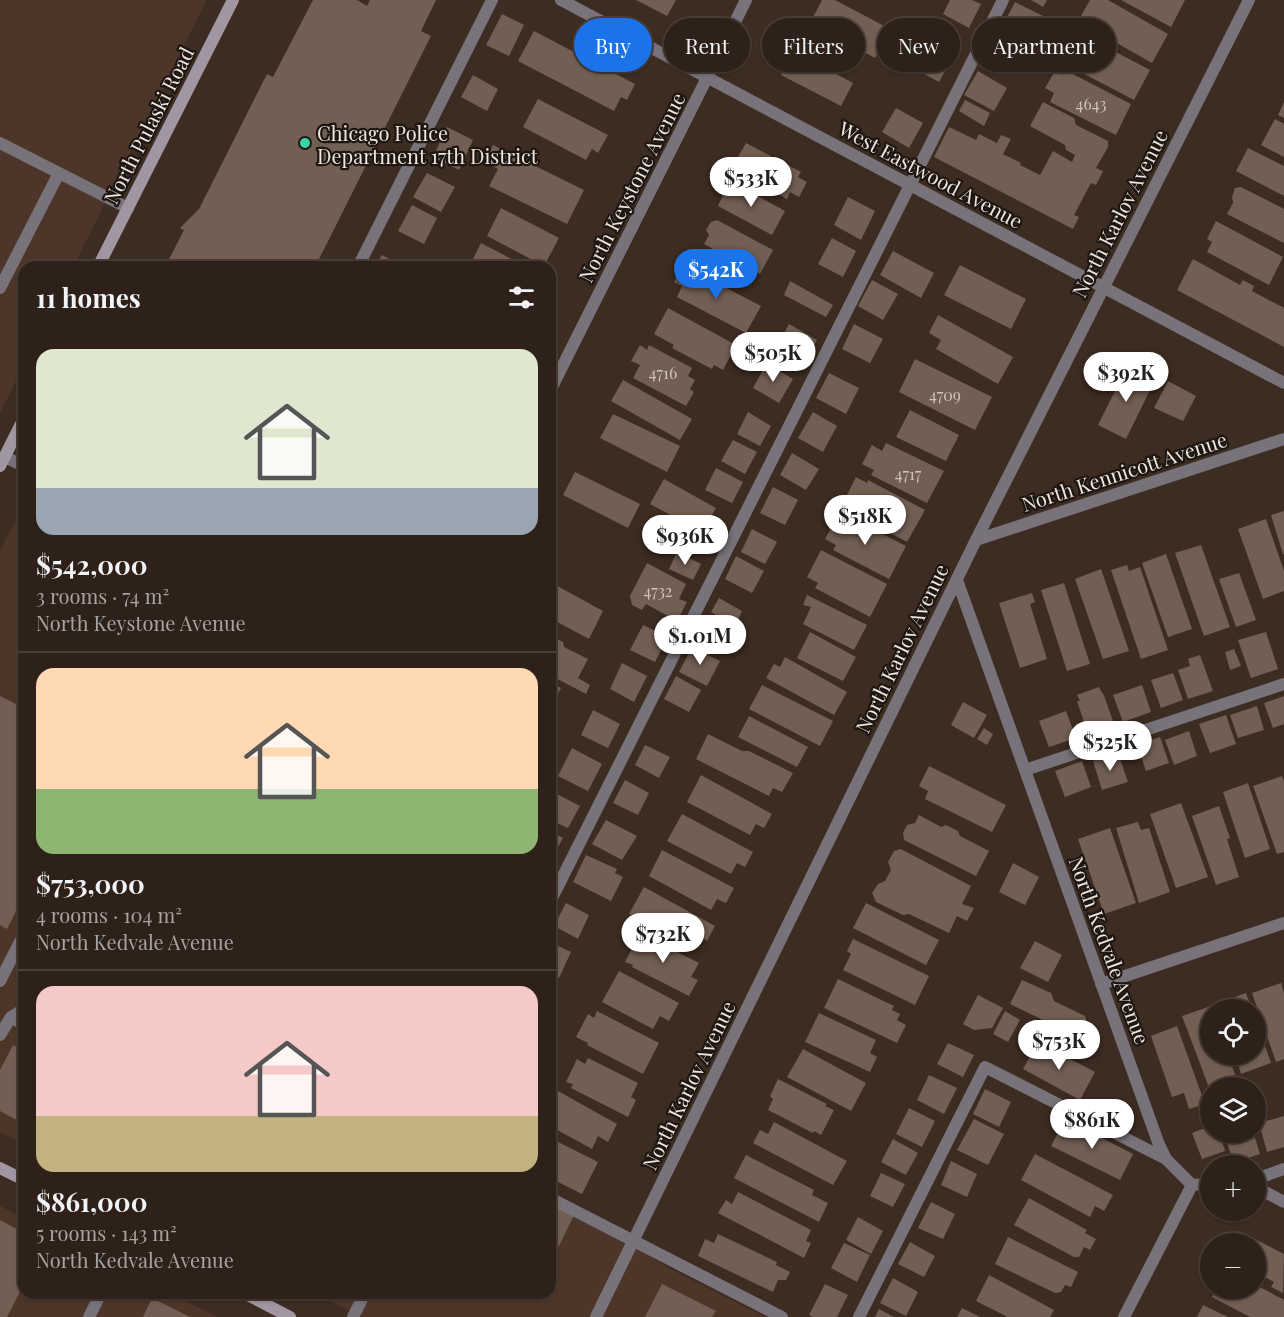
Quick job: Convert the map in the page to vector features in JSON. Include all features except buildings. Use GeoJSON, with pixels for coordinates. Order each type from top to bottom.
{"type":"FeatureCollection","features":[{"type":"Feature","properties":{"kind":"main road","name":"North Pulaski Road"},"geometry":{"type":"LineString","coordinates":[[102,261],[233,0]]}},
{"type":"Feature","properties":{"kind":"main road"},"geometry":{"type":"LineString","coordinates":[[2,461],[18,430]]}},
{"type":"Feature","properties":{"kind":"main road"},"geometry":{"type":"LineString","coordinates":[[0,1168],[18,1177]]}},
{"type":"Feature","properties":{"kind":"main road"},"geometry":{"type":"LineString","coordinates":[[257,1299],[291,1317]]}},
{"type":"Feature","properties":{"kind":"street"},"geometry":{"type":"LineString","coordinates":[[361,261],[492,0]]}},
{"type":"Feature","properties":{"kind":"street","name":"West Eastwood Avenue"},"geometry":{"type":"LineString","coordinates":[[561,0],[1284,383]]}},
{"type":"Feature","properties":{"kind":"street","name":"North Keystone Avenue"},"geometry":{"type":"LineString","coordinates":[[556,379],[746,0]]}},
{"type":"Feature","properties":{"kind":"street"},"geometry":{"type":"LineString","coordinates":[[556,890],[1003,0]]}},
{"type":"Feature","properties":{"kind":"street","name":"North Karlov Avenue"},"geometry":{"type":"LineString","coordinates":[[596,1317],[976,540],[1249,0]]}},
{"type":"Feature","properties":{"kind":"street"},"geometry":{"type":"LineString","coordinates":[[0,143],[128,208]]}},
{"type":"Feature","properties":{"kind":"street"},"geometry":{"type":"LineString","coordinates":[[0,288],[59,173]]}},
{"type":"Feature","properties":{"kind":"street","name":"North Kennicott Avenue"},"geometry":{"type":"LineString","coordinates":[[976,540],[1284,439]]}},
{"type":"Feature","properties":{"kind":"street"},"geometry":{"type":"LineString","coordinates":[[2,461],[18,465]]}},
{"type":"Feature","properties":{"kind":"street","name":"North Kedvale Avenue"},"geometry":{"type":"LineString","coordinates":[[957,580],[1158,1142],[1166,1159],[1192,1185]]}},
{"type":"Feature","properties":{"kind":"street"},"geometry":{"type":"LineString","coordinates":[[1025,770],[1284,684]]}},
{"type":"Feature","properties":{"kind":"street"},"geometry":{"type":"LineString","coordinates":[[1101,984],[1284,923]]}},
{"type":"Feature","properties":{"kind":"street"},"geometry":{"type":"LineString","coordinates":[[0,981],[18,946]]}},
{"type":"Feature","properties":{"kind":"street"},"geometry":{"type":"LineString","coordinates":[[0,1035],[11,1017],[18,1013]]}},
{"type":"Feature","properties":{"kind":"street"},"geometry":{"type":"LineString","coordinates":[[11,1017],[18,1021]]}},
{"type":"Feature","properties":{"kind":"street"},"geometry":{"type":"LineString","coordinates":[[859,1317],[985,1066],[1166,1159]]}},
{"type":"Feature","properties":{"kind":"street"},"geometry":{"type":"LineString","coordinates":[[1266,1175],[1284,1169]]}},
{"type":"Feature","properties":{"kind":"street"},"geometry":{"type":"LineString","coordinates":[[1124,1317],[1192,1185],[1200,1185]]}},
{"type":"Feature","properties":{"kind":"street"},"geometry":{"type":"LineString","coordinates":[[1266,1192],[1284,1202]]}},
{"type":"Feature","properties":{"kind":"street"},"geometry":{"type":"LineString","coordinates":[[556,1201],[782,1317]]}},
{"type":"Feature","properties":{"kind":"street"},"geometry":{"type":"LineString","coordinates":[[89,1317],[98,1299]]}},
{"type":"Feature","properties":{"kind":"street"},"geometry":{"type":"LineString","coordinates":[[353,1317],[362,1299]]}},
{"type":"Feature","properties":{"kind":"shaded area"},"geometry":{"type":"Polygon","coordinates":[[[0,0],[207,0],[76,261],[18,261],[18,377],[0,413],[0,0]]]}},
{"type":"Feature","properties":{"kind":"shaded area"},"geometry":{"type":"Polygon","coordinates":[[[18,516],[18,1141],[0,1132],[0,551],[18,516]]]}},
{"type":"Feature","properties":{"kind":"shaded area"},"geometry":{"type":"Polygon","coordinates":[[[556,1200],[592,1218],[665,1266],[765,1317],[362,1317],[327,1299],[556,1299],[556,1200]]]}},
{"type":"Feature","properties":{"kind":"shaded area"},"geometry":{"type":"Polygon","coordinates":[[[0,1206],[18,1215],[18,1299],[182,1299],[217,1317],[0,1317],[0,1206]]]}},
{"type":"Feature","properties":{"kind":"place","name":"Chicago Police Department 17th District"},"geometry":{"type":"Point","coordinates":[305,143]}}]}
